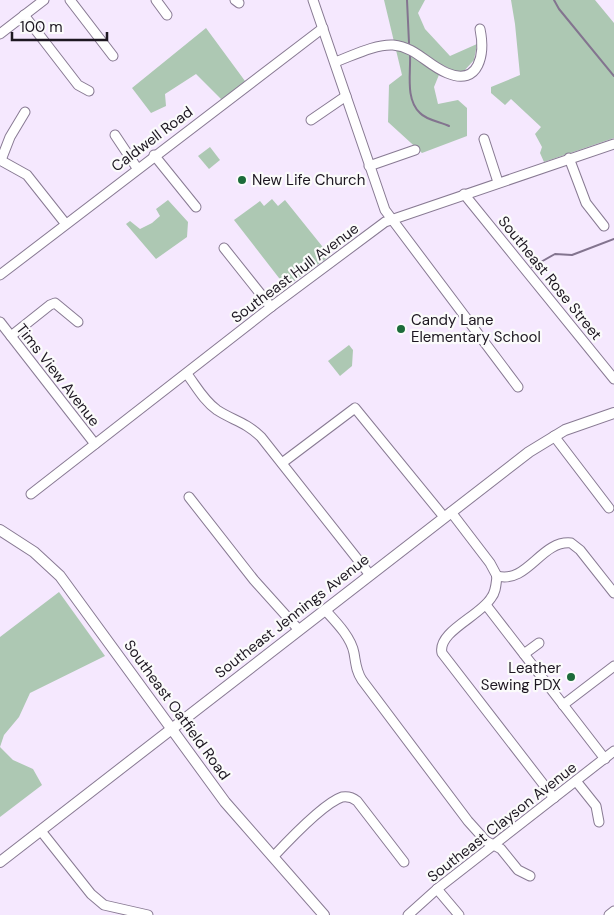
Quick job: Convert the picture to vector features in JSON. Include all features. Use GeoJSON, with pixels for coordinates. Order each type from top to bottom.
{"type":"FeatureCollection","features":[{"type":"Feature","properties":{"kind":"main road","name":"Southeast Jennings Avenue"},"geometry":{"type":"LineString","coordinates":[[0,862],[529,452],[554,436],[614,413]]}},
{"type":"Feature","properties":{"kind":"main road","name":"Southeast Oatfield Road"},"geometry":{"type":"LineString","coordinates":[[0,530],[34,552],[60,576],[225,802],[324,915]]}},
{"type":"Feature","properties":{"kind":"street"},"geometry":{"type":"LineString","coordinates":[[0,34],[44,0]]}},
{"type":"Feature","properties":{"kind":"street"},"geometry":{"type":"LineString","coordinates":[[70,0],[113,56]]}},
{"type":"Feature","properties":{"kind":"street"},"geometry":{"type":"LineString","coordinates":[[156,0],[168,15]]}},
{"type":"Feature","properties":{"kind":"street"},"geometry":{"type":"LineString","coordinates":[[313,0],[380,200],[391,220],[518,388]]}},
{"type":"Feature","properties":{"kind":"street"},"geometry":{"type":"LineString","coordinates":[[24,15],[78,85],[89,91]]}},
{"type":"Feature","properties":{"kind":"street","name":"Caldwell Road"},"geometry":{"type":"LineString","coordinates":[[0,274],[323,28]]}},
{"type":"Feature","properties":{"kind":"street"},"geometry":{"type":"LineString","coordinates":[[334,62],[391,45],[414,50],[444,72],[453,75],[469,74],[475,70],[482,57],[480,29]]}},
{"type":"Feature","properties":{"kind":"street"},"geometry":{"type":"LineString","coordinates":[[311,120],[346,96]]}},
{"type":"Feature","properties":{"kind":"street"},"geometry":{"type":"LineString","coordinates":[[25,112],[10,136],[1,160],[27,175],[65,224]]}},
{"type":"Feature","properties":{"kind":"street"},"geometry":{"type":"LineString","coordinates":[[115,135],[137,168]]}},
{"type":"Feature","properties":{"kind":"street"},"geometry":{"type":"LineString","coordinates":[[484,139],[498,182]]}},
{"type":"Feature","properties":{"kind":"street","name":"Southeast Hull Avenue"},"geometry":{"type":"LineString","coordinates":[[31,494],[271,307],[391,220],[614,144]]}},
{"type":"Feature","properties":{"kind":"street"},"geometry":{"type":"LineString","coordinates":[[369,166],[415,150]]}},
{"type":"Feature","properties":{"kind":"street"},"geometry":{"type":"LineString","coordinates":[[154,155],[196,207]]}},
{"type":"Feature","properties":{"kind":"street"},"geometry":{"type":"LineString","coordinates":[[569,158],[586,203],[604,226]]}},
{"type":"Feature","properties":{"kind":"street","name":"Southeast Rose Street"},"geometry":{"type":"LineString","coordinates":[[464,194],[614,379]]}},
{"type":"Feature","properties":{"kind":"street"},"geometry":{"type":"LineString","coordinates":[[224,248],[271,307]]}},
{"type":"Feature","properties":{"kind":"street"},"geometry":{"type":"LineString","coordinates":[[11,336],[50,304],[55,303],[78,322]]}},
{"type":"Feature","properties":{"kind":"street","name":"Tims View Avenue"},"geometry":{"type":"LineString","coordinates":[[0,322],[95,444]]}},
{"type":"Feature","properties":{"kind":"street"},"geometry":{"type":"LineString","coordinates":[[187,374],[208,402],[218,410],[250,427],[282,463],[370,575]]}},
{"type":"Feature","properties":{"kind":"street"},"geometry":{"type":"LineString","coordinates":[[282,463],[355,408],[490,563],[497,576],[495,590],[486,605],[445,637],[440,648],[442,654],[554,798]]}},
{"type":"Feature","properties":{"kind":"street"},"geometry":{"type":"LineString","coordinates":[[554,436],[609,508]]}},
{"type":"Feature","properties":{"kind":"street"},"geometry":{"type":"LineString","coordinates":[[189,497],[254,580],[299,630]]}},
{"type":"Feature","properties":{"kind":"street"},"geometry":{"type":"LineString","coordinates":[[497,576],[505,578],[516,576],[555,545],[563,542],[571,543],[580,550],[614,593]]}},
{"type":"Feature","properties":{"kind":"street"},"geometry":{"type":"LineString","coordinates":[[486,605],[604,759]]}},
{"type":"Feature","properties":{"kind":"street"},"geometry":{"type":"LineString","coordinates":[[325,610],[349,642],[354,653],[356,669],[362,680],[468,821],[486,841],[501,849],[518,870],[530,876]]}},
{"type":"Feature","properties":{"kind":"street"},"geometry":{"type":"LineString","coordinates":[[524,654],[539,643]]}},
{"type":"Feature","properties":{"kind":"street"},"geometry":{"type":"LineString","coordinates":[[563,705],[614,666]]}},
{"type":"Feature","properties":{"kind":"street","name":"Southeast Clayson Avenue"},"geometry":{"type":"LineString","coordinates":[[408,915],[437,889],[614,752]]}},
{"type":"Feature","properties":{"kind":"street"},"geometry":{"type":"LineString","coordinates":[[576,781],[596,806],[599,822]]}},
{"type":"Feature","properties":{"kind":"street"},"geometry":{"type":"LineString","coordinates":[[272,857],[304,825],[336,800],[349,797],[357,801],[404,862]]}},
{"type":"Feature","properties":{"kind":"street"},"geometry":{"type":"LineString","coordinates":[[40,831],[91,894],[104,905],[148,915]]}},
{"type":"Feature","properties":{"kind":"street"},"geometry":{"type":"LineString","coordinates":[[437,889],[459,915]]}},
{"type":"Feature","properties":{"kind":"street"},"geometry":{"type":"LineString","coordinates":[[609,915],[614,911]]}},
{"type":"Feature","properties":{"kind":"green space"},"geometry":{"type":"Polygon","coordinates":[[[384,0],[425,0],[418,13],[425,29],[450,56],[477,44],[474,60],[464,71],[454,71],[443,65],[434,87],[438,104],[458,100],[467,108],[467,136],[422,153],[388,122],[389,85],[402,75],[384,0]]]}},
{"type":"Feature","properties":{"kind":"green space"},"geometry":{"type":"Polygon","coordinates":[[[511,0],[595,0],[614,23],[614,138],[544,162],[540,153],[542,147],[535,134],[541,127],[511,99],[505,105],[491,93],[491,87],[520,75],[511,0]]]}},
{"type":"Feature","properties":{"kind":"green space"},"geometry":{"type":"Polygon","coordinates":[[[206,28],[245,81],[222,100],[196,74],[165,94],[166,106],[151,113],[132,88],[206,28]]]}},
{"type":"Feature","properties":{"kind":"green space"},"geometry":{"type":"Polygon","coordinates":[[[210,147],[220,160],[209,169],[198,156],[210,147]]]}},
{"type":"Feature","properties":{"kind":"green space"},"geometry":{"type":"Polygon","coordinates":[[[272,199],[278,206],[285,200],[330,256],[286,287],[234,220],[260,201],[264,206],[272,199]]]}},
{"type":"Feature","properties":{"kind":"green space"},"geometry":{"type":"Polygon","coordinates":[[[168,200],[188,222],[187,237],[156,259],[126,224],[130,221],[140,229],[152,223],[160,216],[156,209],[168,200]]]}},
{"type":"Feature","properties":{"kind":"green space"},"geometry":{"type":"Polygon","coordinates":[[[349,345],[353,350],[352,366],[340,376],[328,361],[349,345]]]}},
{"type":"Feature","properties":{"kind":"green space"},"geometry":{"type":"Polygon","coordinates":[[[59,592],[105,656],[30,693],[19,717],[4,735],[0,747],[0,637],[59,592]]]}},
{"type":"Feature","properties":{"kind":"green space"},"geometry":{"type":"Polygon","coordinates":[[[0,747],[13,760],[33,769],[42,785],[0,817],[0,747]]]}},
{"type":"Feature","properties":{"kind":"waterway"},"geometry":{"type":"LineString","coordinates":[[407,0],[409,43]]}},
{"type":"Feature","properties":{"kind":"waterway"},"geometry":{"type":"LineString","coordinates":[[554,0],[559,9],[614,76]]}},
{"type":"Feature","properties":{"kind":"waterway"},"geometry":{"type":"LineString","coordinates":[[410,54],[410,85],[412,101],[415,107],[426,117],[449,126]]}},
{"type":"Feature","properties":{"kind":"waterway"},"geometry":{"type":"LineString","coordinates":[[532,267],[555,254],[572,255],[614,239]]}},
{"type":"Feature","properties":{"kind":"place","name":"New Life Church"},"geometry":{"type":"Point","coordinates":[242,180]}},
{"type":"Feature","properties":{"kind":"place","name":"Candy Lane Elementary School"},"geometry":{"type":"Point","coordinates":[401,329]}},
{"type":"Feature","properties":{"kind":"place","name":"Leather Sewing PDX"},"geometry":{"type":"Point","coordinates":[571,677]}}]}
